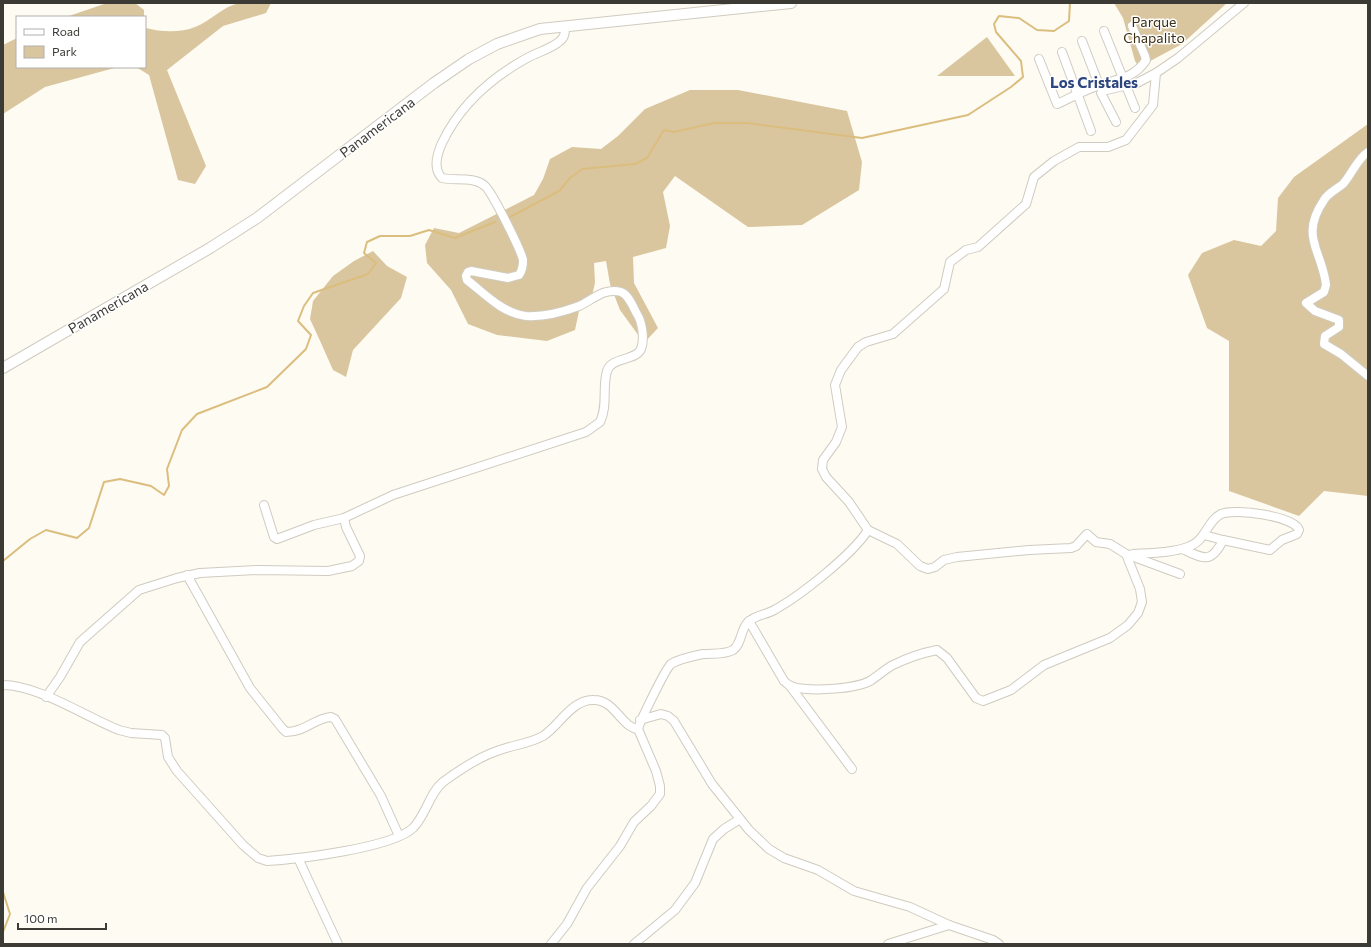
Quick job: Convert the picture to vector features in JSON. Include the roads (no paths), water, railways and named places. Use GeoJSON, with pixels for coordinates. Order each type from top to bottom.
{"type":"FeatureCollection","features":[{"type":"Feature","properties":{"kind":"main road","name":"Panamericana"},"geometry":{"type":"LineString","coordinates":[[3,368],[210,248],[250,222],[434,83],[497,44],[528,32],[756,5],[792,3]]}},
{"type":"Feature","properties":{"kind":"street"},"geometry":{"type":"LineString","coordinates":[[1039,60],[1057,104],[1099,85],[1125,82],[1137,84],[1178,58],[1244,3]]}},
{"type":"Feature","properties":{"kind":"street"},"geometry":{"type":"LineString","coordinates":[[1116,122],[1101,92],[1125,82],[1146,60],[1132,26]]}},
{"type":"Feature","properties":{"kind":"street"},"geometry":{"type":"LineString","coordinates":[[264,505],[275,539],[314,524],[344,518],[393,495],[586,432],[595,427],[602,418],[607,371],[610,366],[638,353],[642,348],[643,335],[639,317],[627,297],[622,293],[609,290],[578,306],[553,314],[527,316],[516,314],[503,308],[467,280],[466,274],[471,271],[508,278],[515,277],[521,272],[522,258],[509,226],[485,186],[476,182],[442,178],[438,170],[437,158],[440,148],[458,115],[470,101],[509,69],[558,42],[564,35],[565,27]]}},
{"type":"Feature","properties":{"kind":"street"},"geometry":{"type":"LineString","coordinates":[[1104,31],[1135,108]]}},
{"type":"Feature","properties":{"kind":"street"},"geometry":{"type":"LineString","coordinates":[[1082,41],[1099,85]]}},
{"type":"Feature","properties":{"kind":"street"},"geometry":{"type":"LineString","coordinates":[[1062,52],[1091,131]]}},
{"type":"Feature","properties":{"kind":"street"},"geometry":{"type":"LineString","coordinates":[[1156,73],[1153,104],[1126,140],[1108,147],[1079,147],[1054,161],[1034,177],[1026,204],[978,247],[966,250],[950,262],[944,289],[894,334],[866,342],[858,347],[841,370],[835,385],[842,427],[836,442],[824,460],[822,469],[826,477],[846,499],[868,530],[897,544],[920,566],[928,569],[935,567],[944,560],[958,557],[1030,550],[1071,548],[1076,546],[1087,534],[1096,542],[1110,544],[1126,554],[1180,574]]}},
{"type":"Feature","properties":{"kind":"street"},"geometry":{"type":"LineString","coordinates":[[1368,152],[1343,184],[1324,198],[1313,222],[1313,244],[1326,285],[1324,292],[1306,303],[1315,311],[1339,320],[1339,327],[1325,336],[1324,344],[1341,354],[1368,376]]}},
{"type":"Feature","properties":{"kind":"street"},"geometry":{"type":"LineString","coordinates":[[1126,554],[1182,549],[1198,542],[1217,516],[1222,513],[1236,510],[1287,521],[1297,525],[1299,530],[1297,534],[1282,540],[1270,550],[1204,535]]}},
{"type":"Feature","properties":{"kind":"street"},"geometry":{"type":"LineString","coordinates":[[46,697],[60,677],[80,642],[133,594],[148,586],[187,575],[238,570],[317,571],[352,566],[359,561],[360,556],[346,527],[344,518]]}},
{"type":"Feature","properties":{"kind":"street"},"geometry":{"type":"LineString","coordinates":[[551,944],[567,924],[587,888],[620,846],[634,822],[651,806],[660,794],[660,786],[656,771],[638,729],[640,720],[658,688],[667,668],[675,662],[698,655],[730,652],[735,649],[738,646],[743,628],[749,621],[776,609],[822,576],[859,542],[868,530]]}},
{"type":"Feature","properties":{"kind":"street"},"geometry":{"type":"LineString","coordinates":[[1182,549],[1203,558],[1208,558],[1217,553],[1223,540]]}},
{"type":"Feature","properties":{"kind":"street"},"geometry":{"type":"LineString","coordinates":[[790,686],[816,689],[846,687],[863,683],[871,681],[893,665],[920,654],[937,650],[947,658],[976,698],[980,700],[988,700],[1018,686],[1044,665],[1110,638],[1128,625],[1138,613],[1142,602],[1140,589],[1126,554]]}},
{"type":"Feature","properties":{"kind":"street"},"geometry":{"type":"LineString","coordinates":[[187,575],[250,688],[286,732],[301,730],[324,718],[335,718],[381,796],[399,836]]}},
{"type":"Feature","properties":{"kind":"street"},"geometry":{"type":"LineString","coordinates":[[749,621],[784,681],[790,686],[852,769]]}},
{"type":"Feature","properties":{"kind":"street"},"geometry":{"type":"LineString","coordinates":[[3,685],[20,687],[46,697],[119,730],[131,733],[162,734],[165,738],[168,757],[177,771],[255,856],[267,861],[298,858],[365,847],[399,836],[412,828],[419,821],[435,791],[443,782],[495,751],[542,737],[565,715],[585,702],[594,700],[604,703],[616,710],[632,727],[638,729]]}},
{"type":"Feature","properties":{"kind":"street"},"geometry":{"type":"LineString","coordinates":[[640,720],[661,714],[671,718],[685,739],[706,777],[740,819],[769,849],[784,858],[818,870],[854,891],[910,907],[949,925],[974,932],[999,944]]}},
{"type":"Feature","properties":{"kind":"street"},"geometry":{"type":"LineString","coordinates":[[634,944],[675,910],[695,883],[713,839],[724,828],[740,819]]}},
{"type":"Feature","properties":{"kind":"street"},"geometry":{"type":"LineString","coordinates":[[298,858],[338,944]]}},
{"type":"Feature","properties":{"kind":"street"},"geometry":{"type":"LineString","coordinates":[[888,944],[949,925]]}},
{"type":"Feature","properties":{"kind":"waterway"},"geometry":{"type":"LineString","coordinates":[[510,217],[559,191],[570,178],[582,169],[635,164],[647,158],[664,130],[674,132],[714,123],[747,123],[862,138],[968,115],[1011,87],[1023,77],[1021,61],[996,32],[994,24],[999,16],[1019,18],[1037,30],[1054,31],[1069,21],[1070,3]]}},
{"type":"Feature","properties":{"kind":"waterway"},"geometry":{"type":"LineString","coordinates":[[1104,3],[1113,3]]}},
{"type":"Feature","properties":{"kind":"waterway"},"geometry":{"type":"LineString","coordinates":[[3,561],[30,539],[46,530],[77,538],[89,528],[104,482],[120,479],[151,486],[164,495],[169,486],[167,469],[182,430],[197,414],[267,387],[306,349],[311,335],[298,321],[304,306],[313,293],[368,274],[376,263],[364,253],[367,242],[380,236],[410,236],[429,230],[455,238],[495,222]]}},
{"type":"Feature","properties":{"kind":"waterway"},"geometry":{"type":"LineString","coordinates":[[3,892],[10,914],[3,932]]}},
{"type":"Feature","properties":{"kind":"district","name":"Los Cristales"},"geometry":{"type":"Point","coordinates":[1094,82]}},
{"type":"Feature","properties":{"kind":"park label","name":"Parque Chapalito"},"geometry":{"type":"Point","coordinates":[1154,30]}}]}
